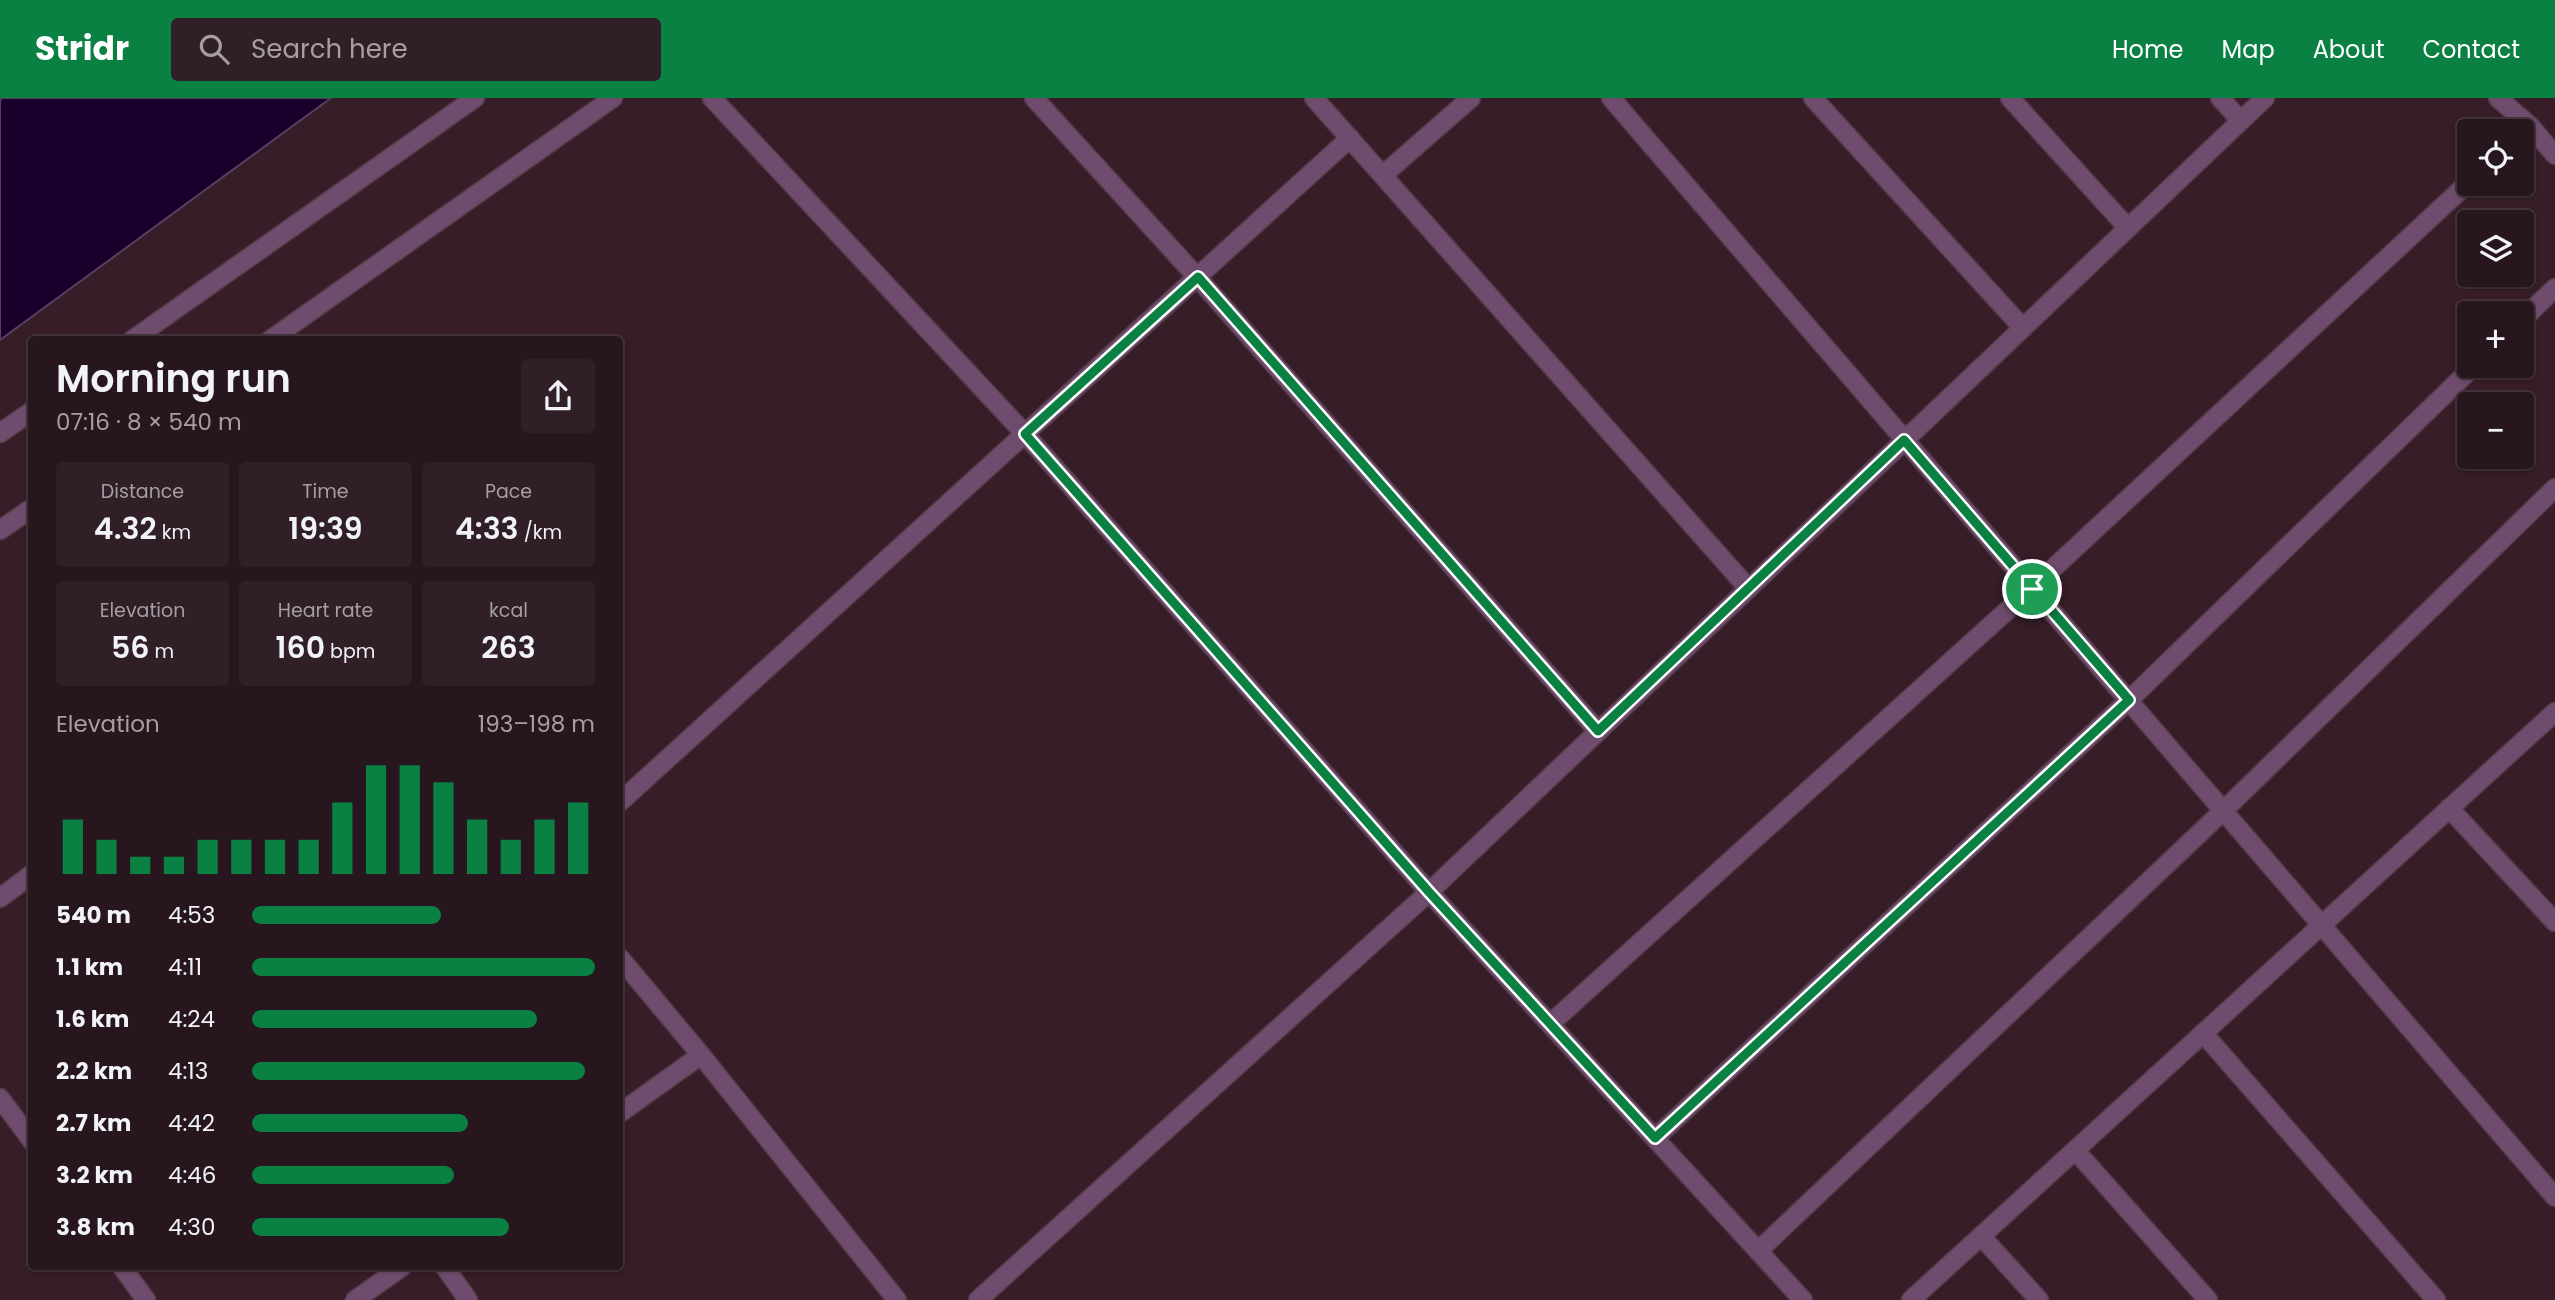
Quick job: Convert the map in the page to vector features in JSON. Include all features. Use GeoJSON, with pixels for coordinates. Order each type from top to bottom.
{"type":"FeatureCollection","features":[{"type":"Feature","properties":{"kind":"street"},"geometry":{"type":"LineString","coordinates":[[138,336],[475,98]]}},
{"type":"Feature","properties":{"kind":"street"},"geometry":{"type":"LineString","coordinates":[[276,336],[613,98]]}},
{"type":"Feature","properties":{"kind":"street"},"geometry":{"type":"LineString","coordinates":[[712,98],[1025,434],[1429,892],[1803,1300]]}},
{"type":"Feature","properties":{"kind":"street"},"geometry":{"type":"LineString","coordinates":[[1034,98],[1198,277],[1598,731]]}},
{"type":"Feature","properties":{"kind":"street"},"geometry":{"type":"LineString","coordinates":[[1314,98],[1748,588]]}},
{"type":"Feature","properties":{"kind":"street"},"geometry":{"type":"LineString","coordinates":[[1383,175],[1471,98]]}},
{"type":"Feature","properties":{"kind":"street"},"geometry":{"type":"LineString","coordinates":[[1611,98],[2555,1196]]}},
{"type":"Feature","properties":{"kind":"street"},"geometry":{"type":"LineString","coordinates":[[1814,98],[2022,327]]}},
{"type":"Feature","properties":{"kind":"street"},"geometry":{"type":"LineString","coordinates":[[2010,98],[2127,227]]}},
{"type":"Feature","properties":{"kind":"street"},"geometry":{"type":"LineString","coordinates":[[2220,98],[2240,120]]}},
{"type":"Feature","properties":{"kind":"street"},"geometry":{"type":"LineString","coordinates":[[978,1300],[1429,892],[2265,98]]}},
{"type":"Feature","properties":{"kind":"street"},"geometry":{"type":"LineString","coordinates":[[2498,98],[2516,119]]}},
{"type":"Feature","properties":{"kind":"street"},"geometry":{"type":"LineString","coordinates":[[2534,137],[2555,155]]}},
{"type":"Feature","properties":{"kind":"street"},"geometry":{"type":"LineString","coordinates":[[623,799],[1350,138]]}},
{"type":"Feature","properties":{"kind":"street"},"geometry":{"type":"LineString","coordinates":[[1550,1024],[2032,589],[2457,193]]}},
{"type":"Feature","properties":{"kind":"street"},"geometry":{"type":"LineString","coordinates":[[2534,308],[2555,288]]}},
{"type":"Feature","properties":{"kind":"street"},"geometry":{"type":"LineString","coordinates":[[1655,1138],[2129,700],[2462,378]]}},
{"type":"Feature","properties":{"kind":"street"},"geometry":{"type":"LineString","coordinates":[[0,433],[28,414]]}},
{"type":"Feature","properties":{"kind":"street"},"geometry":{"type":"LineString","coordinates":[[1758,1251],[2223,811],[2555,488]]}},
{"type":"Feature","properties":{"kind":"street"},"geometry":{"type":"LineString","coordinates":[[0,530],[28,511]]}},
{"type":"Feature","properties":{"kind":"street"},"geometry":{"type":"LineString","coordinates":[[1911,1300],[2449,808],[2553,717]]}},
{"type":"Feature","properties":{"kind":"street"},"geometry":{"type":"LineString","coordinates":[[2449,808],[2555,922]]}},
{"type":"Feature","properties":{"kind":"street"},"geometry":{"type":"LineString","coordinates":[[0,898],[28,877]]}},
{"type":"Feature","properties":{"kind":"street"},"geometry":{"type":"LineString","coordinates":[[623,962],[897,1300]]}},
{"type":"Feature","properties":{"kind":"street"},"geometry":{"type":"LineString","coordinates":[[2203,1033],[2436,1300]]}},
{"type":"Feature","properties":{"kind":"street"},"geometry":{"type":"LineString","coordinates":[[623,1111],[701,1055]]}},
{"type":"Feature","properties":{"kind":"street"},"geometry":{"type":"LineString","coordinates":[[0,1098],[28,1136]]}},
{"type":"Feature","properties":{"kind":"street"},"geometry":{"type":"LineString","coordinates":[[2075,1150],[2208,1300]]}},
{"type":"Feature","properties":{"kind":"street"},"geometry":{"type":"LineString","coordinates":[[1981,1236],[2039,1300]]}},
{"type":"Feature","properties":{"kind":"street"},"geometry":{"type":"LineString","coordinates":[[124,1270],[146,1300]]}},
{"type":"Feature","properties":{"kind":"street"},"geometry":{"type":"LineString","coordinates":[[355,1300],[398,1270]]}},
{"type":"Feature","properties":{"kind":"street"},"geometry":{"type":"LineString","coordinates":[[447,1270],[468,1300]]}},
{"type":"Feature","properties":{"kind":"shaded area"},"geometry":{"type":"Polygon","coordinates":[[[331,98],[0,340],[0,100],[331,98]]]}},
{"type":"Feature","properties":{"kind":"route"},"geometry":{"type":"LineString","coordinates":[[1198,277],[1598,731],[1904,440],[2032,589],[2129,700],[1655,1138],[1429,892],[1025,434],[1198,277]]}}]}
